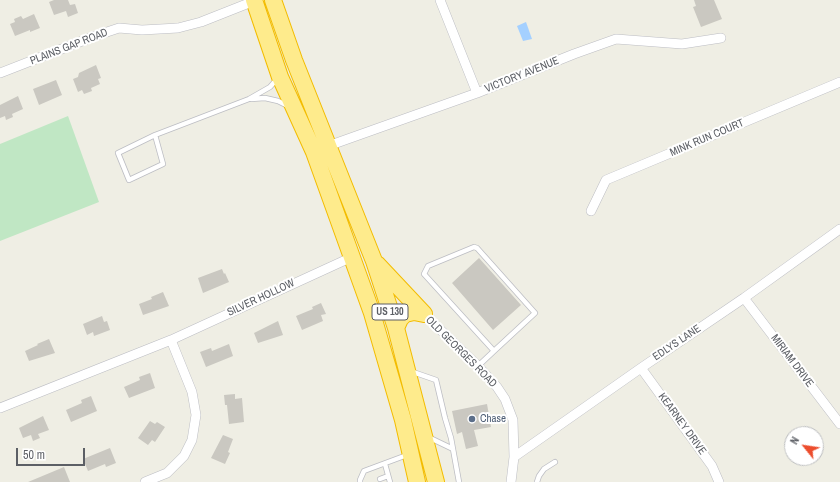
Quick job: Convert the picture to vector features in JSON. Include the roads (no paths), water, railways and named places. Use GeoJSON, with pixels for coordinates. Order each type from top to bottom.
{"type":"FeatureCollection","features":[{"type":"Feature","properties":{"kind":"highway","name":"US 130"},"geometry":{"type":"LineString","coordinates":[[273,0],[294,60],[352,257],[374,320],[403,420],[417,482]]}},
{"type":"Feature","properties":{"kind":"highway","name":"US 130"},"geometry":{"type":"LineString","coordinates":[[254,1],[280,77],[295,110],[321,149],[374,261],[396,328],[436,482]]}},
{"type":"Feature","properties":{"kind":"highway"},"geometry":{"type":"LineString","coordinates":[[374,261],[424,314]]}},
{"type":"Feature","properties":{"kind":"highway"},"geometry":{"type":"LineString","coordinates":[[396,328],[400,319],[405,314],[414,312],[424,314]]}},
{"type":"Feature","properties":{"kind":"street"},"geometry":{"type":"LineString","coordinates":[[440,0],[477,93]]}},
{"type":"Feature","properties":{"kind":"street","name":"PLAINS GAP ROAD"},"geometry":{"type":"LineString","coordinates":[[0,73],[119,28],[142,30],[178,28],[201,22],[254,1]]}},
{"type":"Feature","properties":{"kind":"street","name":"VICTORY AVENUE"},"geometry":{"type":"LineString","coordinates":[[321,149],[477,93],[574,54],[616,39],[682,44],[721,38]]}},
{"type":"Feature","properties":{"kind":"street","name":"MINK RUN COURT"},"geometry":{"type":"LineString","coordinates":[[591,211],[606,180],[840,82]]}},
{"type":"Feature","properties":{"kind":"street","name":"EDLYS LANE"},"geometry":{"type":"LineString","coordinates":[[514,457],[744,298],[840,229]]}},
{"type":"Feature","properties":{"kind":"street","name":"SILVER HOLLOW"},"geometry":{"type":"LineString","coordinates":[[0,408],[171,340],[352,257]]}},
{"type":"Feature","properties":{"kind":"street","name":"MIRIAM DRIVE"},"geometry":{"type":"LineString","coordinates":[[744,298],[840,424]]}},
{"type":"Feature","properties":{"kind":"street","name":"OLD GEORGES ROAD"},"geometry":{"type":"LineString","coordinates":[[424,314],[478,366],[497,387],[505,399],[513,420],[514,457],[511,482]]}},
{"type":"Feature","properties":{"kind":"street"},"geometry":{"type":"LineString","coordinates":[[145,482],[167,473],[184,456],[192,440],[196,415],[192,392],[171,340]]}},
{"type":"Feature","properties":{"kind":"street","name":"KEARNEY DRIVE"},"geometry":{"type":"LineString","coordinates":[[641,368],[712,466],[719,482]]}},
{"type":"Feature","properties":{"kind":"lane"},"geometry":{"type":"LineString","coordinates":[[155,135],[163,164],[129,180],[118,153],[155,135],[249,99],[270,87],[280,77]]}},
{"type":"Feature","properties":{"kind":"lane"},"geometry":{"type":"LineString","coordinates":[[249,99],[265,98],[278,101],[295,110]]}},
{"type":"Feature","properties":{"kind":"lane"},"geometry":{"type":"LineString","coordinates":[[478,366],[535,313],[483,254],[474,247],[428,266],[424,274],[494,351]]}},
{"type":"Feature","properties":{"kind":"lane"},"geometry":{"type":"LineString","coordinates":[[407,369],[436,380],[453,449],[459,482]]}},
{"type":"Feature","properties":{"kind":"lane"},"geometry":{"type":"LineString","coordinates":[[425,435],[453,449]]}},
{"type":"Feature","properties":{"kind":"lane"},"geometry":{"type":"LineString","coordinates":[[360,482],[364,471],[411,454]]}},
{"type":"Feature","properties":{"kind":"lane"},"geometry":{"type":"LineString","coordinates":[[537,482],[544,469],[555,462]]}},
{"type":"Feature","properties":{"kind":"lane"},"geometry":{"type":"LineString","coordinates":[[385,464],[390,482]]}},
{"type":"Feature","properties":{"kind":"lane"},"geometry":{"type":"LineString","coordinates":[[380,479],[388,476]]}},
{"type":"Feature","properties":{"kind":"water"},"geometry":{"type":"Polygon","coordinates":[[[526,22],[532,39],[523,41],[517,26],[526,22]]]}},
{"type":"Feature","properties":{"kind":"place","name":"Chase"},"geometry":{"type":"Point","coordinates":[472,419]}}]}
